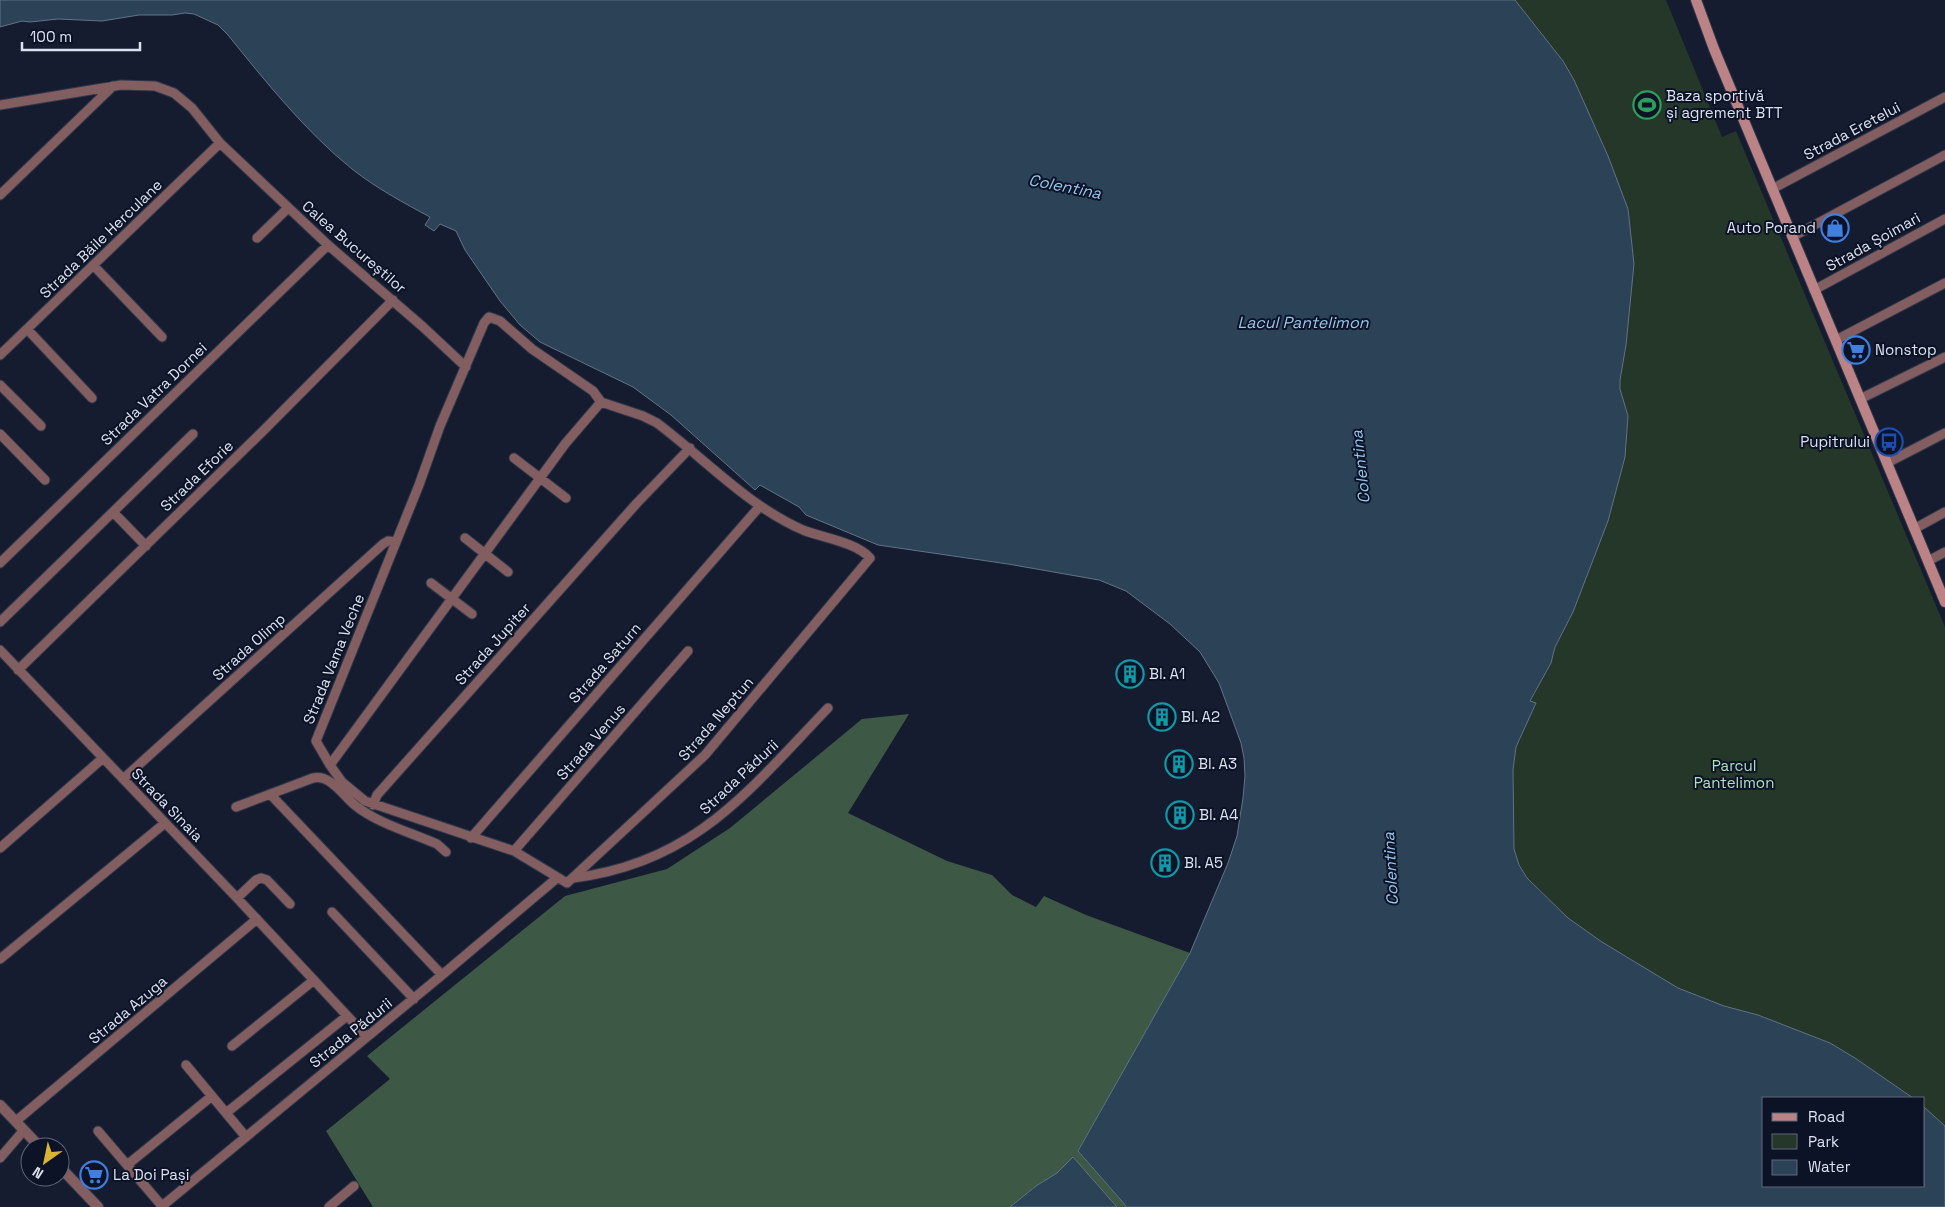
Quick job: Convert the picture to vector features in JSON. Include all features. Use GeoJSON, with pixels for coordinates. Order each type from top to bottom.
{"type":"FeatureCollection","features":[{"type":"Feature","properties":{"kind":"main road"},"geometry":{"type":"LineString","coordinates":[[1696,0],[1706,31],[1945,602]]}},
{"type":"Feature","properties":{"kind":"street","name":"Calea Bucureștilor"},"geometry":{"type":"LineString","coordinates":[[0,105],[113,86],[146,85],[174,93],[192,108],[220,143],[288,208],[347,263],[393,300],[466,367]]}},
{"type":"Feature","properties":{"kind":"street"},"geometry":{"type":"LineString","coordinates":[[0,195],[113,86]]}},
{"type":"Feature","properties":{"kind":"street","name":"Strada Eretelui"},"geometry":{"type":"LineString","coordinates":[[1772,189],[1945,97]]}},
{"type":"Feature","properties":{"kind":"street","name":"Strada Băile Herculane"},"geometry":{"type":"LineString","coordinates":[[0,355],[220,143]]}},
{"type":"Feature","properties":{"kind":"street"},"geometry":{"type":"LineString","coordinates":[[1792,237],[1945,155]]}},
{"type":"Feature","properties":{"kind":"street"},"geometry":{"type":"LineString","coordinates":[[257,238],[288,208]]}},
{"type":"Feature","properties":{"kind":"street","name":"Strada Șoimari"},"geometry":{"type":"LineString","coordinates":[[1814,290],[1945,219]]}},
{"type":"Feature","properties":{"kind":"street","name":"Strada Vatra Dornei"},"geometry":{"type":"LineString","coordinates":[[0,563],[328,245]]}},
{"type":"Feature","properties":{"kind":"street"},"geometry":{"type":"LineString","coordinates":[[93,265],[162,337]]}},
{"type":"Feature","properties":{"kind":"street"},"geometry":{"type":"LineString","coordinates":[[1836,340],[1945,283]]}},
{"type":"Feature","properties":{"kind":"street","name":"Strada Eforie"},"geometry":{"type":"LineString","coordinates":[[18,670],[146,546],[393,300]]}},
{"type":"Feature","properties":{"kind":"street"},"geometry":{"type":"LineString","coordinates":[[466,367],[486,319],[493,317],[551,363],[592,391],[601,402],[644,416],[657,423],[760,506]]}},
{"type":"Feature","properties":{"kind":"street"},"geometry":{"type":"LineString","coordinates":[[27,329],[92,398]]}},
{"type":"Feature","properties":{"kind":"street"},"geometry":{"type":"LineString","coordinates":[[1860,400],[1945,357]]}},
{"type":"Feature","properties":{"kind":"street","name":"Strada Vama Veche"},"geometry":{"type":"LineString","coordinates":[[466,367],[440,426],[396,542],[317,738],[317,745],[349,789],[373,805],[514,851],[557,878],[570,881]]}},
{"type":"Feature","properties":{"kind":"street"},"geometry":{"type":"LineString","coordinates":[[0,385],[41,426]]}},
{"type":"Feature","properties":{"kind":"street"},"geometry":{"type":"LineString","coordinates":[[330,765],[565,444],[601,402]]}},
{"type":"Feature","properties":{"kind":"street"},"geometry":{"type":"LineString","coordinates":[[1887,463],[1945,433]]}},
{"type":"Feature","properties":{"kind":"street"},"geometry":{"type":"LineString","coordinates":[[0,434],[45,480]]}},
{"type":"Feature","properties":{"kind":"street"},"geometry":{"type":"LineString","coordinates":[[0,622],[193,434]]}},
{"type":"Feature","properties":{"kind":"street","name":"Strada Jupiter"},"geometry":{"type":"LineString","coordinates":[[373,805],[377,795],[637,503],[690,448]]}},
{"type":"Feature","properties":{"kind":"street"},"geometry":{"type":"LineString","coordinates":[[514,458],[566,498]]}},
{"type":"Feature","properties":{"kind":"street","name":"Strada Neptun"},"geometry":{"type":"LineString","coordinates":[[570,881],[705,755],[870,558],[857,548],[803,530],[760,506]]}},
{"type":"Feature","properties":{"kind":"street","name":"Strada Saturn"},"geometry":{"type":"LineString","coordinates":[[471,838],[760,506]]}},
{"type":"Feature","properties":{"kind":"street"},"geometry":{"type":"LineString","coordinates":[[113,512],[146,546]]}},
{"type":"Feature","properties":{"kind":"street"},"geometry":{"type":"LineString","coordinates":[[1914,529],[1945,512]]}},
{"type":"Feature","properties":{"kind":"street"},"geometry":{"type":"LineString","coordinates":[[465,538],[508,572]]}},
{"type":"Feature","properties":{"kind":"street","name":"Strada Olimp"},"geometry":{"type":"LineString","coordinates":[[122,779],[383,544],[388,541],[396,542]]}},
{"type":"Feature","properties":{"kind":"street"},"geometry":{"type":"LineString","coordinates":[[1928,561],[1945,552]]}},
{"type":"Feature","properties":{"kind":"street"},"geometry":{"type":"LineString","coordinates":[[431,583],[472,614]]}},
{"type":"Feature","properties":{"kind":"street","name":"Strada Sinaia"},"geometry":{"type":"LineString","coordinates":[[0,650],[367,1037]]}},
{"type":"Feature","properties":{"kind":"street","name":"Strada Venus"},"geometry":{"type":"LineString","coordinates":[[514,851],[688,651]]}},
{"type":"Feature","properties":{"kind":"street","name":"Strada Pădurii"},"geometry":{"type":"LineString","coordinates":[[570,881],[644,861],[697,834],[733,806],[828,708]]}},
{"type":"Feature","properties":{"kind":"street"},"geometry":{"type":"LineString","coordinates":[[0,848],[103,758]]}},
{"type":"Feature","properties":{"kind":"street"},"geometry":{"type":"LineString","coordinates":[[236,807],[322,776],[329,780],[362,811],[437,844],[446,852]]}},
{"type":"Feature","properties":{"kind":"street"},"geometry":{"type":"LineString","coordinates":[[270,794],[442,975]]}},
{"type":"Feature","properties":{"kind":"street"},"geometry":{"type":"LineString","coordinates":[[0,959],[165,823]]}},
{"type":"Feature","properties":{"kind":"street"},"geometry":{"type":"LineString","coordinates":[[237,898],[256,880],[261,878],[267,880],[290,904]]}},
{"type":"Feature","properties":{"kind":"street","name":"Strada Pădurii"},"geometry":{"type":"LineString","coordinates":[[162,1206],[414,999],[557,878]]}},
{"type":"Feature","properties":{"kind":"street"},"geometry":{"type":"LineString","coordinates":[[332,912],[414,999]]}},
{"type":"Feature","properties":{"kind":"street","name":"Strada Azuga"},"geometry":{"type":"LineString","coordinates":[[16,1121],[257,919]]}},
{"type":"Feature","properties":{"kind":"street"},"geometry":{"type":"LineString","coordinates":[[232,1046],[314,980]]}},
{"type":"Feature","properties":{"kind":"street"},"geometry":{"type":"LineString","coordinates":[[226,1114],[347,1016]]}},
{"type":"Feature","properties":{"kind":"street"},"geometry":{"type":"LineString","coordinates":[[186,1065],[246,1137]]}},
{"type":"Feature","properties":{"kind":"street"},"geometry":{"type":"LineString","coordinates":[[127,1165],[212,1096]]}},
{"type":"Feature","properties":{"kind":"street"},"geometry":{"type":"LineString","coordinates":[[0,1105],[31,1137]]}},
{"type":"Feature","properties":{"kind":"street"},"geometry":{"type":"LineString","coordinates":[[0,1158],[24,1130]]}},
{"type":"Feature","properties":{"kind":"street"},"geometry":{"type":"LineString","coordinates":[[98,1131],[162,1206]]}},
{"type":"Feature","properties":{"kind":"street"},"geometry":{"type":"LineString","coordinates":[[70,1178],[98,1207]]}},
{"type":"Feature","properties":{"kind":"street"},"geometry":{"type":"LineString","coordinates":[[329,1207],[354,1186]]}},
{"type":"Feature","properties":{"kind":"green space","name":"Parcul Pantelimon"},"geometry":{"type":"Polygon","coordinates":[[[1515,0],[1666,0],[1722,137],[1736,131],[1945,627],[1945,1126],[1925,1108],[1925,1097],[1912,1097],[1830,1043],[1758,1015],[1724,1006],[1678,988],[1602,942],[1568,918],[1527,878],[1519,865],[1514,849],[1513,770],[1516,747],[1536,704],[1530,702],[1551,663],[1555,647],[1573,612],[1625,457],[1628,416],[1620,389],[1620,380],[1626,345],[1634,264],[1616,180],[1608,156],[1574,80],[1563,61],[1515,0]]]}},
{"type":"Feature","properties":{"kind":"green space"},"geometry":{"type":"Polygon","coordinates":[[[909,714],[848,813],[947,861],[992,875],[1012,895],[1036,907],[1044,896],[1086,915],[1190,953],[1078,1151],[1127,1207],[1117,1207],[1073,1157],[1058,1173],[1036,1186],[1010,1207],[373,1207],[326,1131],[390,1079],[367,1056],[565,896],[667,869],[730,828],[862,719],[909,714]]]}},
{"type":"Feature","properties":{"kind":"water","name":"Lacul Pantelimon"},"geometry":{"type":"Polygon","coordinates":[[[0,0],[1515,0],[1563,61],[1574,80],[1608,156],[1628,209],[1634,264],[1626,345],[1620,380],[1620,389],[1628,416],[1625,457],[1608,521],[1573,612],[1555,647],[1551,663],[1530,701],[1536,703],[1516,747],[1513,770],[1514,849],[1519,865],[1527,878],[1568,918],[1602,942],[1678,988],[1724,1006],[1758,1015],[1830,1043],[1912,1097],[1762,1097],[1762,1187],[1925,1187],[1925,1108],[1945,1126],[1945,1207],[1127,1207],[1078,1151],[1190,953],[1228,863],[1237,836],[1243,798],[1245,776],[1241,743],[1219,683],[1200,652],[1170,624],[1126,591],[1099,580],[1008,564],[878,545],[806,515],[799,507],[760,485],[755,490],[671,415],[633,387],[540,342],[520,325],[500,301],[465,250],[456,231],[440,224],[434,231],[425,225],[430,217],[371,183],[335,155],[302,122],[218,25],[194,14],[185,13],[139,15],[102,21],[58,19],[22,21],[0,27],[0,0]]]}},
{"type":"Feature","properties":{"kind":"water"},"geometry":{"type":"Polygon","coordinates":[[[1073,1157],[1117,1207],[1010,1207],[1036,1186],[1057,1173],[1073,1157]]]}},
{"type":"Feature","properties":{"kind":"place","name":"Baza sportivă și agrement BTT"},"geometry":{"type":"Point","coordinates":[1647,105]}},
{"type":"Feature","properties":{"kind":"place","name":"Auto Porand"},"geometry":{"type":"Point","coordinates":[1835,228]}},
{"type":"Feature","properties":{"kind":"place","name":"Nonstop"},"geometry":{"type":"Point","coordinates":[1856,350]}},
{"type":"Feature","properties":{"kind":"place","name":"Pupitrului"},"geometry":{"type":"Point","coordinates":[1889,442]}},
{"type":"Feature","properties":{"kind":"place","name":"Bl. A1"},"geometry":{"type":"Point","coordinates":[1130,674]}},
{"type":"Feature","properties":{"kind":"place","name":"Bl. A2"},"geometry":{"type":"Point","coordinates":[1162,717]}},
{"type":"Feature","properties":{"kind":"place","name":"Bl. A3"},"geometry":{"type":"Point","coordinates":[1179,764]}},
{"type":"Feature","properties":{"kind":"place","name":"Bl. A4"},"geometry":{"type":"Point","coordinates":[1180,815]}},
{"type":"Feature","properties":{"kind":"place","name":"Bl. A5"},"geometry":{"type":"Point","coordinates":[1165,863]}},
{"type":"Feature","properties":{"kind":"place","name":"La Doi Pași"},"geometry":{"type":"Point","coordinates":[94,1175]}},
{"type":"Feature","properties":{"kind":"water label","name":"Colentina"},"geometry":{"type":"Point","coordinates":[1065,186]}},
{"type":"Feature","properties":{"kind":"water label","name":"Colentina"},"geometry":{"type":"Point","coordinates":[1360,467]}},
{"type":"Feature","properties":{"kind":"water label","name":"Colentina"},"geometry":{"type":"Point","coordinates":[1390,869]}}]}
